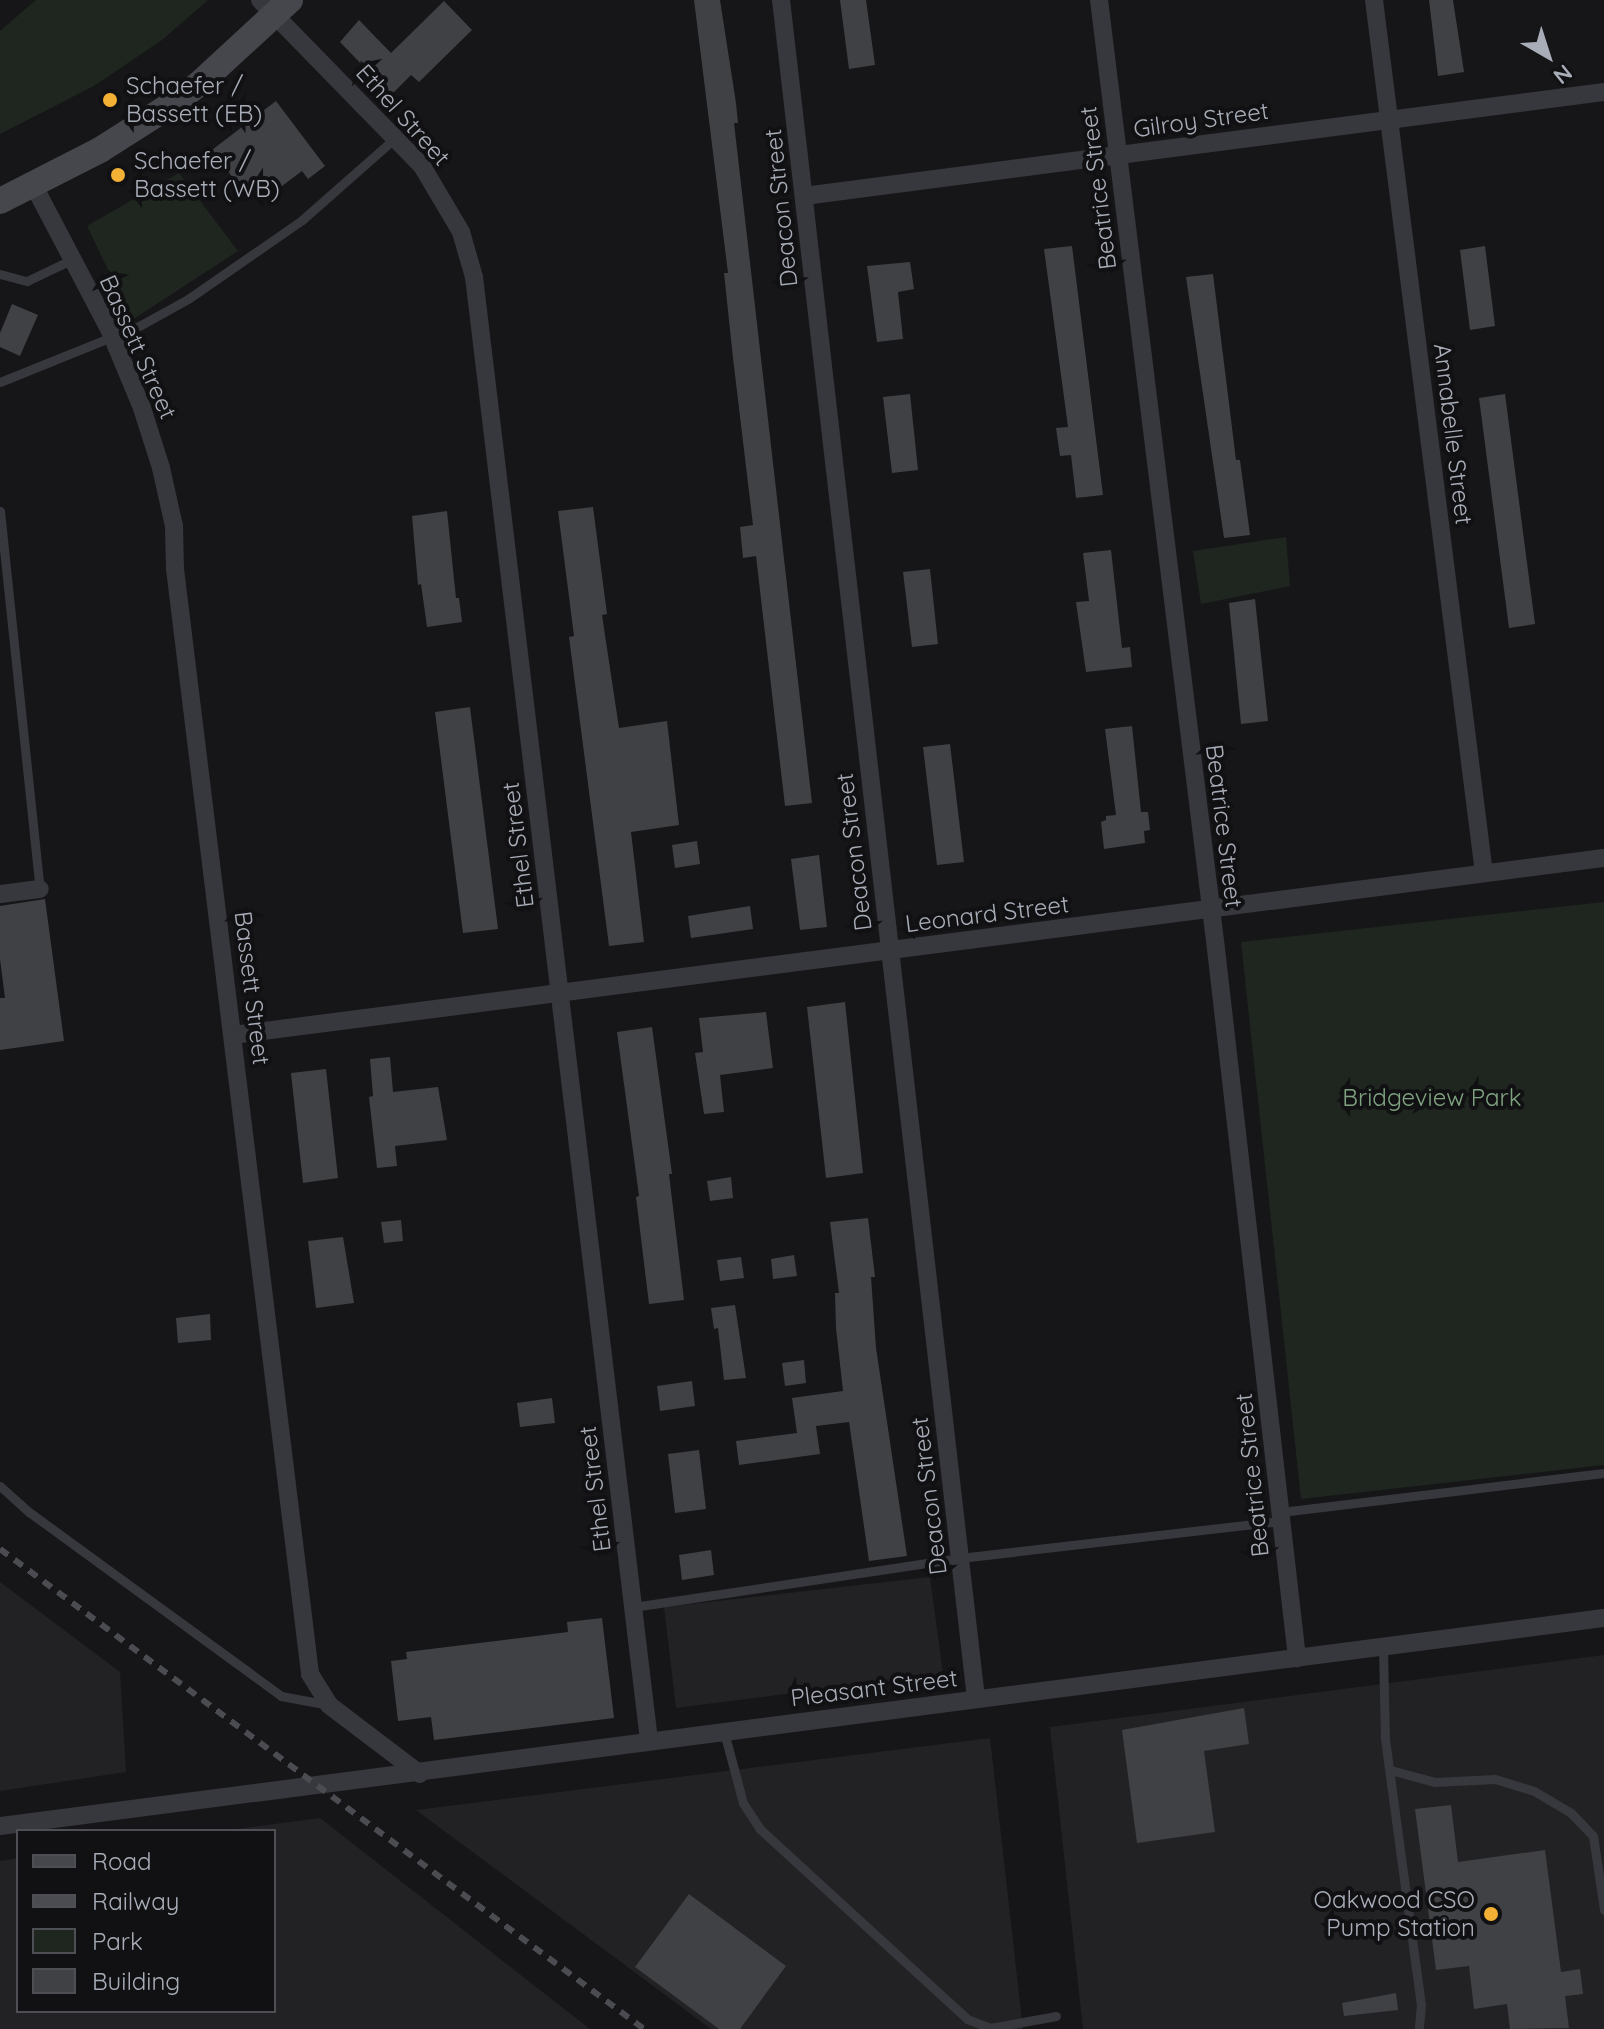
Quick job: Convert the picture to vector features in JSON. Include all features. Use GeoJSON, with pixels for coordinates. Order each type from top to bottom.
{"type":"FeatureCollection","features":[{"type":"Feature","properties":{"kind":"main road"},"geometry":{"type":"LineString","coordinates":[[0,201],[34,186],[163,110],[199,84],[275,5]]}},
{"type":"Feature","properties":{"kind":"street","name":"Deacon Street"},"geometry":{"type":"LineString","coordinates":[[781,0],[976,1699]]}},
{"type":"Feature","properties":{"kind":"street","name":"Beatrice Street"},"geometry":{"type":"LineString","coordinates":[[1099,0],[1297,1658]]}},
{"type":"Feature","properties":{"kind":"street","name":"Annabelle Street"},"geometry":{"type":"LineString","coordinates":[[1374,0],[1484,873]]}},
{"type":"Feature","properties":{"kind":"street","name":"Ethel Street"},"geometry":{"type":"LineString","coordinates":[[275,5],[422,166],[445,200],[461,232],[474,277],[649,1741]]}},
{"type":"Feature","properties":{"kind":"street","name":"Gilroy Street"},"geometry":{"type":"LineString","coordinates":[[804,196],[1604,92]]}},
{"type":"Feature","properties":{"kind":"street","name":"Bassett Street"},"geometry":{"type":"LineString","coordinates":[[34,186],[112,337],[142,408],[161,468],[174,526],[175,569],[310,1674],[329,1705],[420,1774]]}},
{"type":"Feature","properties":{"kind":"street","name":"Leonard Street"},"geometry":{"type":"LineString","coordinates":[[233,1035],[1604,858]]}},
{"type":"Feature","properties":{"kind":"street"},"geometry":{"type":"LineString","coordinates":[[0,894],[40,889]]}},
{"type":"Feature","properties":{"kind":"street","name":"Pleasant Street"},"geometry":{"type":"LineString","coordinates":[[0,1826],[149,1805],[420,1774],[649,1741],[1604,1618]]}},
{"type":"Feature","properties":{"kind":"lane"},"geometry":{"type":"LineString","coordinates":[[0,382],[112,337],[188,299],[247,261],[359,173],[396,137]]}},
{"type":"Feature","properties":{"kind":"lane"},"geometry":{"type":"LineString","coordinates":[[0,274],[27,281],[71,260]]}},
{"type":"Feature","properties":{"kind":"lane"},"geometry":{"type":"LineString","coordinates":[[0,511],[40,889]]}},
{"type":"Feature","properties":{"kind":"lane"},"geometry":{"type":"LineString","coordinates":[[633,1607],[960,1558],[1604,1473]]}},
{"type":"Feature","properties":{"kind":"lane"},"geometry":{"type":"LineString","coordinates":[[0,1486],[29,1512],[281,1696],[329,1705]]}},
{"type":"Feature","properties":{"kind":"lane"},"geometry":{"type":"LineString","coordinates":[[1383,1647],[1385,1739],[1421,2004],[1419,2029]]}},
{"type":"Feature","properties":{"kind":"lane"},"geometry":{"type":"LineString","coordinates":[[724,1732],[743,1803],[760,1829],[967,2019],[990,2028],[1056,2016]]}},
{"type":"Feature","properties":{"kind":"lane"},"geometry":{"type":"LineString","coordinates":[[1390,1770],[1435,1782],[1495,1779],[1534,1791],[1571,1813],[1593,1836],[1604,1910]]}},
{"type":"Feature","properties":{"kind":"shaded area"},"geometry":{"type":"Polygon","coordinates":[[[930,1577],[943,1674],[676,1708],[664,1607],[930,1577]]]}},
{"type":"Feature","properties":{"kind":"shaded area"},"geometry":{"type":"Polygon","coordinates":[[[0,1582],[120,1672],[126,1772],[0,1791],[0,1582]]]}},
{"type":"Feature","properties":{"kind":"shaded area"},"geometry":{"type":"Polygon","coordinates":[[[1604,1655],[1604,2029],[1083,2029],[1050,1727],[1604,1655]]]}},
{"type":"Feature","properties":{"kind":"shaded area"},"geometry":{"type":"Polygon","coordinates":[[[990,1738],[1023,2029],[711,2029],[416,1810],[990,1738]]]}},
{"type":"Feature","properties":{"kind":"shaded area"},"geometry":{"type":"Polygon","coordinates":[[[320,1818],[590,2029],[0,2029],[0,1861],[16,1858],[16,2013],[276,2013],[276,1829],[236,1829],[320,1818]]]}},
{"type":"Feature","properties":{"kind":"green space"},"geometry":{"type":"Polygon","coordinates":[[[36,0],[208,0],[162,40],[94,86],[0,134],[0,31],[36,0]]]}},
{"type":"Feature","properties":{"kind":"green space"},"geometry":{"type":"Polygon","coordinates":[[[179,173],[238,251],[132,320],[87,226],[179,173]]]}},
{"type":"Feature","properties":{"kind":"green space"},"geometry":{"type":"Polygon","coordinates":[[[1286,537],[1290,586],[1201,604],[1193,551],[1286,537]]]}},
{"type":"Feature","properties":{"kind":"green space","name":"Bridgeview Park"},"geometry":{"type":"Polygon","coordinates":[[[1604,902],[1604,1465],[1301,1499],[1241,942],[1604,902]]]}},
{"type":"Feature","properties":{"kind":"building"},"geometry":{"type":"Polygon","coordinates":[[[694,0],[720,0],[736,103],[738,123],[734,123],[812,803],[785,806],[756,556],[743,558],[740,527],[753,525],[724,273],[728,273],[694,0]]]}},
{"type":"Feature","properties":{"kind":"building"},"geometry":{"type":"Polygon","coordinates":[[[840,0],[866,0],[875,65],[849,69],[840,0]]]}},
{"type":"Feature","properties":{"kind":"building"},"geometry":{"type":"Polygon","coordinates":[[[1429,0],[1453,0],[1464,72],[1438,76],[1429,0]]]}},
{"type":"Feature","properties":{"kind":"building"},"geometry":{"type":"Polygon","coordinates":[[[444,1],[472,30],[419,82],[411,75],[391,95],[340,42],[359,20],[391,53],[444,1]]]}},
{"type":"Feature","properties":{"kind":"building"},"geometry":{"type":"Polygon","coordinates":[[[276,101],[325,166],[308,179],[302,171],[270,195],[258,179],[242,190],[212,150],[276,101]]]}},
{"type":"Feature","properties":{"kind":"building"},"geometry":{"type":"Polygon","coordinates":[[[1072,246],[1103,495],[1076,498],[1071,455],[1060,456],[1056,428],[1068,427],[1044,249],[1072,246]]]}},
{"type":"Feature","properties":{"kind":"building"},"geometry":{"type":"Polygon","coordinates":[[[1485,246],[1495,326],[1470,330],[1460,250],[1485,246]]]}},
{"type":"Feature","properties":{"kind":"building"},"geometry":{"type":"Polygon","coordinates":[[[910,262],[914,289],[898,292],[903,339],[877,342],[867,266],[910,262]]]}},
{"type":"Feature","properties":{"kind":"building"},"geometry":{"type":"Polygon","coordinates":[[[1213,274],[1236,460],[1240,460],[1250,535],[1224,538],[1186,277],[1213,274]]]}},
{"type":"Feature","properties":{"kind":"building"},"geometry":{"type":"Polygon","coordinates":[[[12,304],[38,315],[20,356],[0,347],[0,333],[12,304]]]}},
{"type":"Feature","properties":{"kind":"building"},"geometry":{"type":"Polygon","coordinates":[[[910,394],[918,470],[892,473],[883,397],[910,394]]]}},
{"type":"Feature","properties":{"kind":"building"},"geometry":{"type":"Polygon","coordinates":[[[1505,394],[1535,624],[1509,628],[1479,398],[1505,394]]]}},
{"type":"Feature","properties":{"kind":"building"},"geometry":{"type":"Polygon","coordinates":[[[593,507],[607,614],[602,615],[619,728],[667,721],[679,825],[631,832],[644,942],[609,946],[569,637],[574,636],[558,511],[593,507]]]}},
{"type":"Feature","properties":{"kind":"building"},"geometry":{"type":"Polygon","coordinates":[[[447,511],[456,598],[459,598],[462,622],[427,627],[421,584],[418,585],[412,516],[447,511]]]}},
{"type":"Feature","properties":{"kind":"building"},"geometry":{"type":"Polygon","coordinates":[[[1111,550],[1122,648],[1130,647],[1132,667],[1086,672],[1076,602],[1089,601],[1083,553],[1111,550]]]}},
{"type":"Feature","properties":{"kind":"building"},"geometry":{"type":"Polygon","coordinates":[[[930,569],[938,644],[912,647],[903,572],[930,569]]]}},
{"type":"Feature","properties":{"kind":"building"},"geometry":{"type":"Polygon","coordinates":[[[1255,599],[1268,721],[1241,724],[1229,603],[1255,599]]]}},
{"type":"Feature","properties":{"kind":"building"},"geometry":{"type":"Polygon","coordinates":[[[470,707],[498,929],[463,933],[435,712],[470,707]]]}},
{"type":"Feature","properties":{"kind":"building"},"geometry":{"type":"Polygon","coordinates":[[[1132,726],[1141,812],[1148,812],[1150,830],[1144,831],[1145,843],[1104,849],[1101,822],[1106,820],[1106,816],[1116,815],[1105,729],[1132,726]]]}},
{"type":"Feature","properties":{"kind":"building"},"geometry":{"type":"Polygon","coordinates":[[[950,744],[964,862],[937,865],[923,747],[950,744]]]}},
{"type":"Feature","properties":{"kind":"building"},"geometry":{"type":"Polygon","coordinates":[[[697,841],[700,864],[675,868],[672,845],[697,841]]]}},
{"type":"Feature","properties":{"kind":"building"},"geometry":{"type":"Polygon","coordinates":[[[819,855],[827,927],[800,930],[791,859],[819,855]]]}},
{"type":"Feature","properties":{"kind":"building"},"geometry":{"type":"Polygon","coordinates":[[[45,899],[64,1041],[0,1050],[0,998],[5,998],[0,959],[0,906],[45,899]]]}},
{"type":"Feature","properties":{"kind":"building"},"geometry":{"type":"Polygon","coordinates":[[[750,906],[753,929],[691,938],[688,916],[750,906]]]}},
{"type":"Feature","properties":{"kind":"building"},"geometry":{"type":"Polygon","coordinates":[[[845,1002],[863,1173],[826,1178],[807,1007],[845,1002]]]}},
{"type":"Feature","properties":{"kind":"building"},"geometry":{"type":"Polygon","coordinates":[[[766,1012],[773,1068],[720,1075],[724,1112],[704,1114],[695,1053],[703,1052],[699,1018],[766,1012]]]}},
{"type":"Feature","properties":{"kind":"building"},"geometry":{"type":"Polygon","coordinates":[[[652,1027],[672,1174],[669,1174],[684,1300],[649,1304],[636,1197],[639,1196],[617,1032],[652,1027]]]}},
{"type":"Feature","properties":{"kind":"building"},"geometry":{"type":"Polygon","coordinates":[[[390,1057],[393,1092],[438,1087],[447,1140],[395,1146],[397,1166],[377,1168],[369,1097],[373,1096],[370,1059],[390,1057]]]}},
{"type":"Feature","properties":{"kind":"building"},"geometry":{"type":"Polygon","coordinates":[[[326,1069],[338,1178],[303,1183],[291,1073],[326,1069]]]}},
{"type":"Feature","properties":{"kind":"building"},"geometry":{"type":"Polygon","coordinates":[[[731,1177],[733,1198],[710,1201],[707,1181],[731,1177]]]}},
{"type":"Feature","properties":{"kind":"building"},"geometry":{"type":"Polygon","coordinates":[[[868,1218],[875,1277],[871,1277],[876,1348],[907,1556],[869,1561],[849,1422],[816,1426],[820,1454],[739,1465],[736,1441],[797,1433],[792,1398],[843,1391],[836,1328],[835,1293],[839,1293],[830,1222],[868,1218]]]}},
{"type":"Feature","properties":{"kind":"building"},"geometry":{"type":"Polygon","coordinates":[[[401,1220],[403,1241],[384,1243],[381,1222],[401,1220]]]}},
{"type":"Feature","properties":{"kind":"building"},"geometry":{"type":"Polygon","coordinates":[[[343,1237],[354,1303],[316,1308],[308,1241],[343,1237]]]}},
{"type":"Feature","properties":{"kind":"building"},"geometry":{"type":"Polygon","coordinates":[[[794,1255],[797,1276],[773,1279],[771,1259],[794,1255]]]}},
{"type":"Feature","properties":{"kind":"building"},"geometry":{"type":"Polygon","coordinates":[[[741,1257],[744,1278],[720,1281],[717,1260],[741,1257]]]}},
{"type":"Feature","properties":{"kind":"building"},"geometry":{"type":"Polygon","coordinates":[[[735,1305],[746,1378],[724,1380],[718,1328],[714,1329],[711,1308],[735,1305]]]}},
{"type":"Feature","properties":{"kind":"building"},"geometry":{"type":"Polygon","coordinates":[[[210,1314],[211,1340],[178,1343],[176,1318],[210,1314]]]}},
{"type":"Feature","properties":{"kind":"building"},"geometry":{"type":"Polygon","coordinates":[[[804,1360],[806,1383],[785,1386],[782,1363],[804,1360]]]}},
{"type":"Feature","properties":{"kind":"building"},"geometry":{"type":"Polygon","coordinates":[[[692,1381],[695,1406],[660,1411],[657,1386],[692,1381]]]}},
{"type":"Feature","properties":{"kind":"building"},"geometry":{"type":"Polygon","coordinates":[[[552,1398],[555,1423],[520,1427],[517,1403],[552,1398]]]}},
{"type":"Feature","properties":{"kind":"building"},"geometry":{"type":"Polygon","coordinates":[[[699,1450],[706,1509],[675,1513],[668,1454],[699,1450]]]}},
{"type":"Feature","properties":{"kind":"building"},"geometry":{"type":"Polygon","coordinates":[[[711,1550],[714,1575],[682,1580],[679,1555],[711,1550]]]}},
{"type":"Feature","properties":{"kind":"building"},"geometry":{"type":"Polygon","coordinates":[[[602,1618],[614,1718],[434,1740],[431,1717],[398,1721],[391,1661],[407,1659],[406,1652],[568,1632],[567,1622],[602,1618]]]}},
{"type":"Feature","properties":{"kind":"building"},"geometry":{"type":"Polygon","coordinates":[[[1244,1708],[1249,1744],[1204,1751],[1215,1832],[1137,1843],[1122,1730],[1244,1708]]]}},
{"type":"Feature","properties":{"kind":"building","name":"Oakwood CSO Pump Station"},"geometry":{"type":"Polygon","coordinates":[[[1451,1805],[1458,1862],[1545,1850],[1561,1972],[1580,1969],[1583,1994],[1565,1996],[1569,2028],[1510,2029],[1507,2004],[1474,2009],[1469,1966],[1436,1970],[1415,1809],[1451,1805]]]}},
{"type":"Feature","properties":{"kind":"building"},"geometry":{"type":"Polygon","coordinates":[[[689,1894],[786,1966],[740,2029],[719,2029],[635,1967],[689,1894]]]}},
{"type":"Feature","properties":{"kind":"building"},"geometry":{"type":"Polygon","coordinates":[[[1396,1993],[1398,2010],[1344,2016],[1342,2003],[1396,1993]]]}},
{"type":"Feature","properties":{"kind":"railway"},"geometry":{"type":"LineString","coordinates":[[0,1549],[644,2029]]}},
{"type":"Feature","properties":{"kind":"place","name":"Schaefer / Bassett (EB)"},"geometry":{"type":"Point","coordinates":[110,100]}},
{"type":"Feature","properties":{"kind":"place","name":"Schaefer / Bassett (WB)"},"geometry":{"type":"Point","coordinates":[118,175]}},
{"type":"Feature","properties":{"kind":"place","name":"Oakwood CSO Pump Station"},"geometry":{"type":"Point","coordinates":[1491,1914]}}]}
